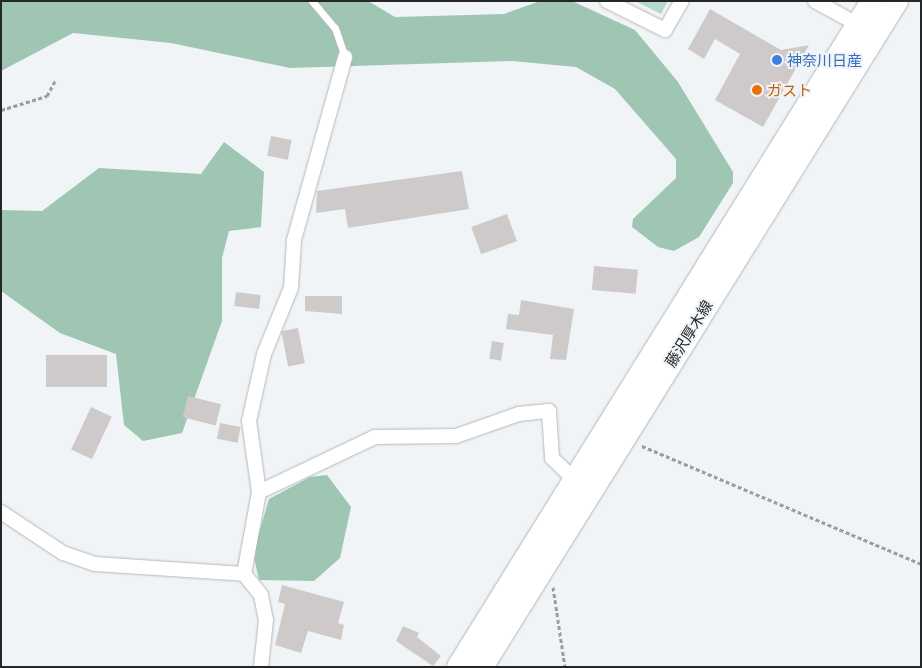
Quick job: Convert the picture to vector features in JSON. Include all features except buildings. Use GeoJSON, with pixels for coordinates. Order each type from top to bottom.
{"type":"FeatureCollection","features":[{"type":"Feature","properties":{"kind":"main road","name":"藤沢厚木線"},"geometry":{"type":"LineString","coordinates":[[458,667],[872,1]]}},
{"type":"Feature","properties":{"kind":"main road","name":"藤沢厚木線"},"geometry":{"type":"LineString","coordinates":[[482,667],[542,566],[897,1]]}},
{"type":"Feature","properties":{"kind":"street"},"geometry":{"type":"LineString","coordinates":[[607,1],[665,30],[682,1]]}},
{"type":"Feature","properties":{"kind":"street"},"geometry":{"type":"LineString","coordinates":[[815,1],[857,24]]}},
{"type":"Feature","properties":{"kind":"street"},"geometry":{"type":"LineString","coordinates":[[261,667],[266,620],[260,595],[244,574],[259,492],[249,421],[264,354],[291,288],[294,240],[345,57]]}},
{"type":"Feature","properties":{"kind":"street"},"geometry":{"type":"LineString","coordinates":[[259,492],[376,437],[456,436],[519,414],[549,410],[552,458],[575,480]]}},
{"type":"Feature","properties":{"kind":"street"},"geometry":{"type":"LineString","coordinates":[[1,512],[63,553],[95,564],[244,574]]}},
{"type":"Feature","properties":{"kind":"lane"},"geometry":{"type":"LineString","coordinates":[[312,1],[335,28],[345,57]]}},
{"type":"Feature","properties":{"kind":"path"},"geometry":{"type":"LineString","coordinates":[[1,110],[47,96],[55,81]]}},
{"type":"Feature","properties":{"kind":"path"},"geometry":{"type":"LineString","coordinates":[[623,438],[921,564]]}},
{"type":"Feature","properties":{"kind":"path"},"geometry":{"type":"LineString","coordinates":[[542,566],[557,594],[566,667]]}},
{"type":"Feature","properties":{"kind":"green space"},"geometry":{"type":"Polygon","coordinates":[[[1,1],[368,1],[395,17],[504,14],[540,1],[572,1],[635,30],[678,82],[733,172],[733,183],[699,237],[674,251],[658,247],[632,227],[633,219],[676,178],[676,159],[615,89],[576,67],[512,61],[290,68],[171,43],[73,33],[1,71],[1,1]]]}},
{"type":"Feature","properties":{"kind":"green space"},"geometry":{"type":"Polygon","coordinates":[[[635,1],[668,1],[661,14],[635,1]]]}},
{"type":"Feature","properties":{"kind":"green space"},"geometry":{"type":"Polygon","coordinates":[[[224,142],[264,172],[261,227],[229,231],[222,258],[222,321],[182,433],[143,441],[124,425],[116,354],[60,333],[1,291],[1,210],[42,211],[99,168],[201,174],[224,142]]]}},
{"type":"Feature","properties":{"kind":"green space"},"geometry":{"type":"Polygon","coordinates":[[[327,475],[351,507],[340,558],[314,581],[259,580],[253,553],[269,499],[310,477],[327,475]]]}},
{"type":"Feature","properties":{"kind":"place","name":"神奈川日産"},"geometry":{"type":"Point","coordinates":[777,60]}},
{"type":"Feature","properties":{"kind":"place","name":"ガスト"},"geometry":{"type":"Point","coordinates":[757,90]}}]}
